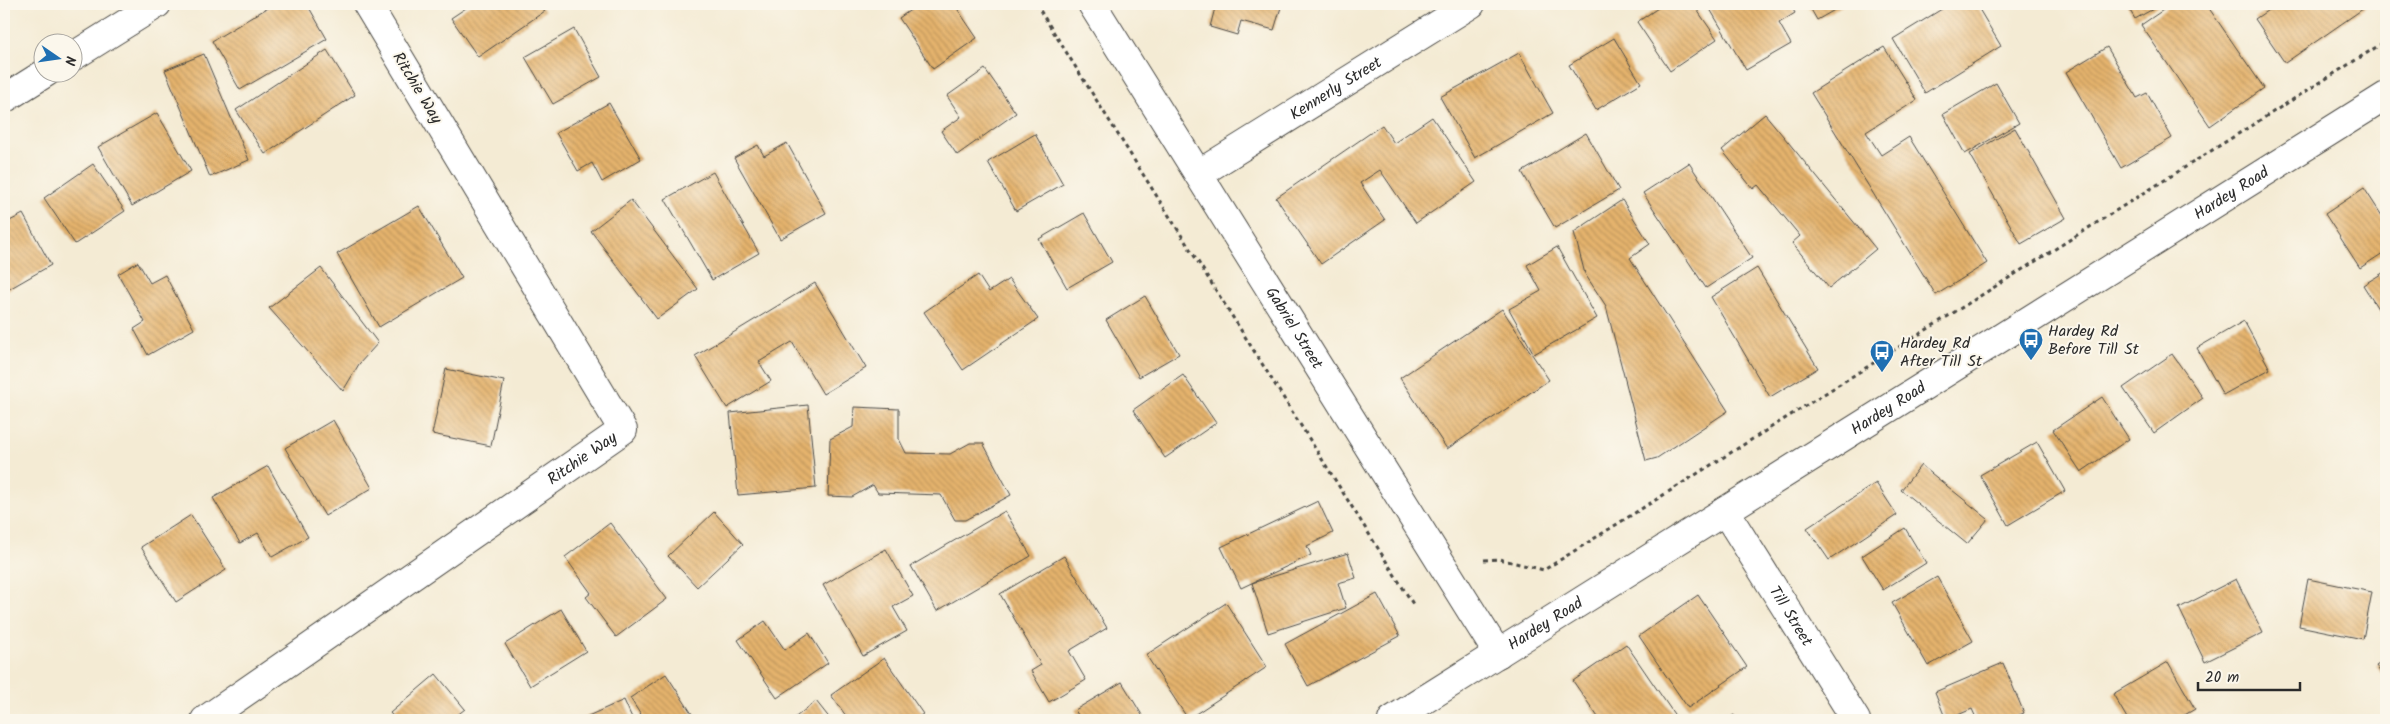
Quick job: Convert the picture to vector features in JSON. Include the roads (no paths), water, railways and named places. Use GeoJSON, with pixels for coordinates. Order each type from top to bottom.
{"type":"FeatureCollection","features":[{"type":"Feature","properties":{"kind":"street"},"geometry":{"type":"LineString","coordinates":[[82,51],[157,4]]}},
{"type":"Feature","properties":{"kind":"street","name":"Ritchie Way"},"geometry":{"type":"LineString","coordinates":[[205,720],[624,430],[367,4]]}},
{"type":"Feature","properties":{"kind":"street","name":"Gabriel Street"},"geometry":{"type":"LineString","coordinates":[[1092,4],[1200,173],[1498,654]]}},
{"type":"Feature","properties":{"kind":"street","name":"Kennerly Street"},"geometry":{"type":"LineString","coordinates":[[1200,173],[1471,4]]}},
{"type":"Feature","properties":{"kind":"street"},"geometry":{"type":"LineString","coordinates":[[4,100],[32,82]]}},
{"type":"Feature","properties":{"kind":"street","name":"Hardey Road"},"geometry":{"type":"LineString","coordinates":[[1392,720],[2386,96]]}},
{"type":"Feature","properties":{"kind":"street","name":"Till Street"},"geometry":{"type":"LineString","coordinates":[[1725,511],[1856,720]]}},
{"type":"Feature","properties":{"kind":"place","name":"Hardey Rd Before Till St"},"geometry":{"type":"Point","coordinates":[2031,361]}},
{"type":"Feature","properties":{"kind":"place","name":"Hardey Rd After Till St"},"geometry":{"type":"Point","coordinates":[1882,373]}}]}
